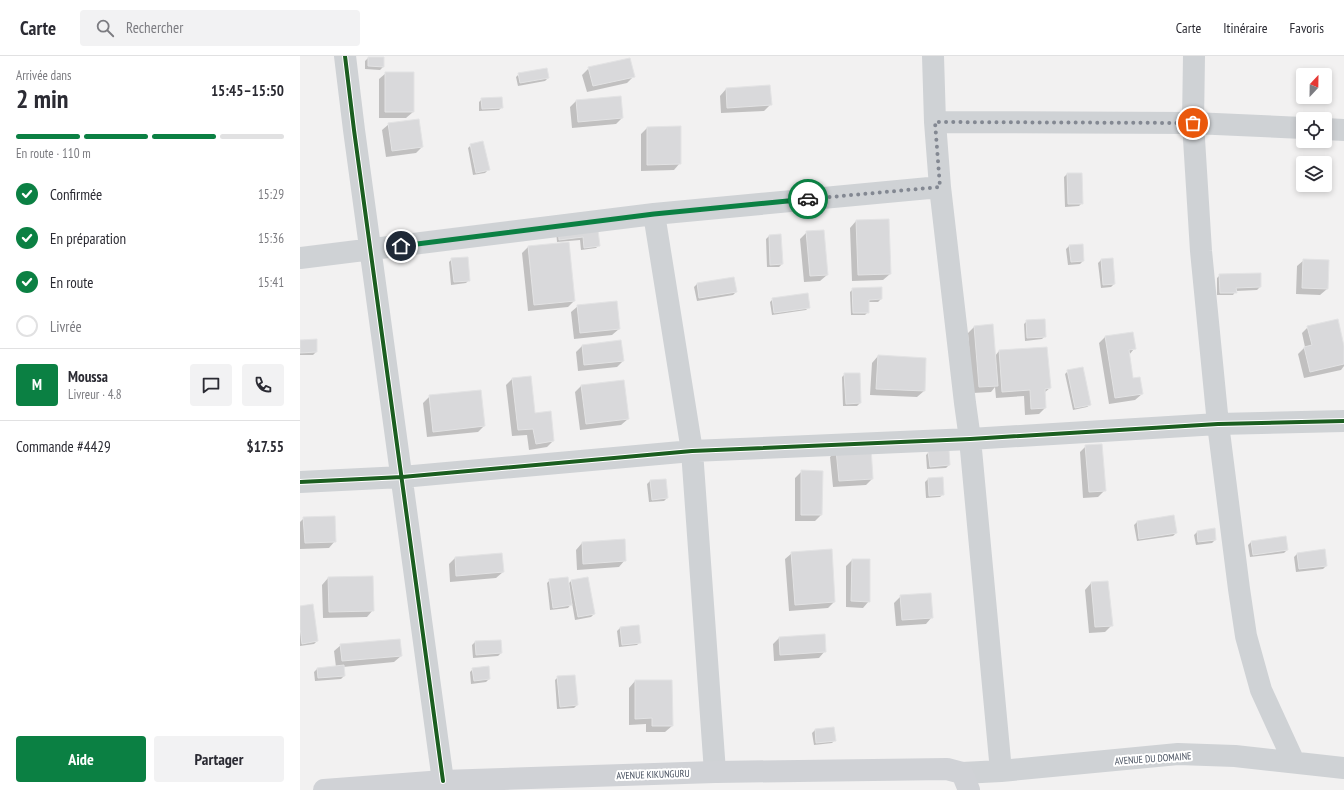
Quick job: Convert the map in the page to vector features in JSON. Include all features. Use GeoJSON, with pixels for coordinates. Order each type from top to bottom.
{"type":"FeatureCollection","features":[{"type":"Feature","properties":{"kind":"street"},"geometry":{"type":"LineString","coordinates":[[345,56],[370,250],[443,781]]}},
{"type":"Feature","properties":{"kind":"street"},"geometry":{"type":"LineString","coordinates":[[933,56],[935,122],[940,187],[970,438],[1002,771]]}},
{"type":"Feature","properties":{"kind":"street"},"geometry":{"type":"LineString","coordinates":[[1194,56],[1193,123],[1201,251],[1218,424],[1246,636],[1261,690],[1294,762]]}},
{"type":"Feature","properties":{"kind":"street"},"geometry":{"type":"LineString","coordinates":[[935,122],[1193,123],[1296,128]]}},
{"type":"Feature","properties":{"kind":"street"},"geometry":{"type":"LineString","coordinates":[[1332,129],[1344,130]]}},
{"type":"Feature","properties":{"kind":"street"},"geometry":{"type":"LineString","coordinates":[[300,258],[654,214],[940,187]]}},
{"type":"Feature","properties":{"kind":"street"},"geometry":{"type":"LineString","coordinates":[[654,214],[692,451],[714,772]]}},
{"type":"Feature","properties":{"kind":"street"},"geometry":{"type":"LineString","coordinates":[[300,482],[402,477],[692,451],[970,438],[1218,424],[1344,422]]}},
{"type":"Feature","properties":{"kind":"street","name":"AVENUE DU DOMAINE"},"geometry":{"type":"LineString","coordinates":[[966,782],[1002,771],[1178,754],[1235,756],[1344,768]]}},
{"type":"Feature","properties":{"kind":"street","name":"AVENUE KIKUNGURU"},"geometry":{"type":"LineString","coordinates":[[338,790],[443,781],[714,772],[947,769],[966,782]]}},
{"type":"Feature","properties":{"kind":"building"},"geometry":{"type":"Polygon","coordinates":[[[368,57],[384,57],[384,67],[368,66],[368,57]]]}},
{"type":"Feature","properties":{"kind":"building"},"geometry":{"type":"Polygon","coordinates":[[[630,58],[635,77],[593,86],[588,67],[630,58]]]}},
{"type":"Feature","properties":{"kind":"building"},"geometry":{"type":"Polygon","coordinates":[[[547,68],[549,78],[520,83],[518,73],[547,68]]]}},
{"type":"Feature","properties":{"kind":"building"},"geometry":{"type":"Polygon","coordinates":[[[385,72],[414,72],[414,112],[385,112],[385,72]]]}},
{"type":"Feature","properties":{"kind":"building"},"geometry":{"type":"Polygon","coordinates":[[[770,85],[772,105],[727,108],[726,88],[770,85]]]}},
{"type":"Feature","properties":{"kind":"building"},"geometry":{"type":"Polygon","coordinates":[[[621,96],[623,118],[578,122],[576,100],[621,96]]]}},
{"type":"Feature","properties":{"kind":"building"},"geometry":{"type":"Polygon","coordinates":[[[502,97],[503,108],[482,109],[481,98],[502,97]]]}},
{"type":"Feature","properties":{"kind":"building"},"geometry":{"type":"Polygon","coordinates":[[[419,119],[423,147],[392,151],[388,123],[419,119]]]}},
{"type":"Feature","properties":{"kind":"building"},"geometry":{"type":"Polygon","coordinates":[[[681,126],[681,164],[647,165],[647,127],[681,126]]]}},
{"type":"Feature","properties":{"kind":"building"},"geometry":{"type":"Polygon","coordinates":[[[483,141],[490,170],[476,173],[470,144],[483,141]]]}},
{"type":"Feature","properties":{"kind":"building"},"geometry":{"type":"Polygon","coordinates":[[[1067,173],[1082,173],[1083,204],[1068,204],[1067,173]]]}},
{"type":"Feature","properties":{"kind":"building"},"geometry":{"type":"Polygon","coordinates":[[[889,219],[891,274],[858,275],[856,220],[889,219]]]}},
{"type":"Feature","properties":{"kind":"building"},"geometry":{"type":"Polygon","coordinates":[[[597,222],[600,246],[584,248],[583,237],[559,240],[558,226],[597,222]]]}},
{"type":"Feature","properties":{"kind":"building"},"geometry":{"type":"Polygon","coordinates":[[[824,230],[828,275],[810,276],[806,231],[824,230]]]}},
{"type":"Feature","properties":{"kind":"building"},"geometry":{"type":"Polygon","coordinates":[[[781,234],[783,264],[770,265],[769,235],[781,234]]]}},
{"type":"Feature","properties":{"kind":"building"},"geometry":{"type":"Polygon","coordinates":[[[569,242],[575,301],[534,305],[528,246],[569,242]]]}},
{"type":"Feature","properties":{"kind":"building"},"geometry":{"type":"Polygon","coordinates":[[[1083,244],[1084,261],[1071,262],[1069,245],[1083,244]]]}},
{"type":"Feature","properties":{"kind":"building"},"geometry":{"type":"Polygon","coordinates":[[[468,257],[470,281],[454,282],[451,258],[468,257]]]}},
{"type":"Feature","properties":{"kind":"building"},"geometry":{"type":"Polygon","coordinates":[[[1113,258],[1115,284],[1103,285],[1101,259],[1113,258]]]}},
{"type":"Feature","properties":{"kind":"building"},"geometry":{"type":"Polygon","coordinates":[[[1303,259],[1329,260],[1328,289],[1302,288],[1303,259]]]}},
{"type":"Feature","properties":{"kind":"building"},"geometry":{"type":"Polygon","coordinates":[[[1261,273],[1261,287],[1236,288],[1237,293],[1220,293],[1219,274],[1261,273]]]}},
{"type":"Feature","properties":{"kind":"building"},"geometry":{"type":"Polygon","coordinates":[[[734,277],[737,292],[699,298],[697,283],[734,277]]]}},
{"type":"Feature","properties":{"kind":"building"},"geometry":{"type":"Polygon","coordinates":[[[882,287],[882,299],[869,300],[869,313],[853,313],[852,288],[882,287]]]}},
{"type":"Feature","properties":{"kind":"building"},"geometry":{"type":"Polygon","coordinates":[[[808,293],[810,308],[774,313],[772,298],[808,293]]]}},
{"type":"Feature","properties":{"kind":"building"},"geometry":{"type":"Polygon","coordinates":[[[617,301],[620,329],[580,333],[577,305],[617,301]]]}},
{"type":"Feature","properties":{"kind":"building"},"geometry":{"type":"Polygon","coordinates":[[[1045,319],[1046,337],[1027,338],[1026,320],[1045,319]]]}},
{"type":"Feature","properties":{"kind":"building"},"geometry":{"type":"Polygon","coordinates":[[[1338,319],[1344,346],[1344,364],[1310,372],[1304,347],[1312,345],[1307,326],[1338,319]]]}},
{"type":"Feature","properties":{"kind":"building"},"geometry":{"type":"Polygon","coordinates":[[[993,324],[998,386],[979,387],[974,326],[993,324]]]}},
{"type":"Feature","properties":{"kind":"building"},"geometry":{"type":"Polygon","coordinates":[[[1133,332],[1136,349],[1129,350],[1133,378],[1140,377],[1143,394],[1115,398],[1105,336],[1133,332]]]}},
{"type":"Feature","properties":{"kind":"building"},"geometry":{"type":"Polygon","coordinates":[[[317,339],[317,352],[300,353],[300,340],[317,339]]]}},
{"type":"Feature","properties":{"kind":"building"},"geometry":{"type":"Polygon","coordinates":[[[621,340],[624,361],[584,365],[582,345],[621,340]]]}},
{"type":"Feature","properties":{"kind":"building"},"geometry":{"type":"Polygon","coordinates":[[[1047,347],[1051,388],[1045,389],[1046,408],[1031,409],[1030,390],[1002,392],[999,350],[1047,347]]]}},
{"type":"Feature","properties":{"kind":"building"},"geometry":{"type":"Polygon","coordinates":[[[878,355],[926,358],[925,391],[876,389],[878,355]]]}},
{"type":"Feature","properties":{"kind":"building"},"geometry":{"type":"Polygon","coordinates":[[[1083,367],[1091,405],[1075,408],[1067,370],[1083,367]]]}},
{"type":"Feature","properties":{"kind":"building"},"geometry":{"type":"Polygon","coordinates":[[[844,373],[860,373],[861,403],[846,404],[844,373]]]}},
{"type":"Feature","properties":{"kind":"building"},"geometry":{"type":"Polygon","coordinates":[[[531,376],[535,413],[551,411],[554,441],[536,444],[533,429],[518,430],[512,378],[531,376]]]}},
{"type":"Feature","properties":{"kind":"building"},"geometry":{"type":"Polygon","coordinates":[[[624,380],[629,419],[586,424],[581,385],[624,380]]]}},
{"type":"Feature","properties":{"kind":"building"},"geometry":{"type":"Polygon","coordinates":[[[481,390],[485,426],[433,432],[429,395],[481,390]]]}},
{"type":"Feature","properties":{"kind":"building"},"geometry":{"type":"Polygon","coordinates":[[[1102,444],[1106,491],[1089,492],[1085,445],[1102,444]]]}},
{"type":"Feature","properties":{"kind":"building"},"geometry":{"type":"Polygon","coordinates":[[[871,448],[873,479],[839,481],[836,450],[871,448]]]}},
{"type":"Feature","properties":{"kind":"building"},"geometry":{"type":"Polygon","coordinates":[[[949,450],[950,465],[930,467],[928,451],[949,450]]]}},
{"type":"Feature","properties":{"kind":"building"},"geometry":{"type":"Polygon","coordinates":[[[801,470],[823,471],[822,515],[801,515],[801,470]]]}},
{"type":"Feature","properties":{"kind":"building"},"geometry":{"type":"Polygon","coordinates":[[[943,477],[944,495],[929,496],[928,478],[943,477]]]}},
{"type":"Feature","properties":{"kind":"building"},"geometry":{"type":"Polygon","coordinates":[[[666,479],[668,498],[652,500],[650,480],[666,479]]]}},
{"type":"Feature","properties":{"kind":"building"},"geometry":{"type":"Polygon","coordinates":[[[1174,515],[1177,533],[1139,539],[1137,521],[1174,515]]]}},
{"type":"Feature","properties":{"kind":"building"},"geometry":{"type":"Polygon","coordinates":[[[335,516],[336,542],[305,543],[303,517],[335,516]]]}},
{"type":"Feature","properties":{"kind":"building"},"geometry":{"type":"Polygon","coordinates":[[[1215,528],[1216,540],[1198,542],[1197,531],[1215,528]]]}},
{"type":"Feature","properties":{"kind":"building"},"geometry":{"type":"Polygon","coordinates":[[[1286,536],[1288,550],[1253,555],[1251,541],[1286,536]]]}},
{"type":"Feature","properties":{"kind":"building"},"geometry":{"type":"Polygon","coordinates":[[[625,539],[626,561],[583,564],[582,542],[625,539]]]}},
{"type":"Feature","properties":{"kind":"building"},"geometry":{"type":"Polygon","coordinates":[[[832,549],[835,602],[795,605],[791,552],[832,549]]]}},
{"type":"Feature","properties":{"kind":"building"},"geometry":{"type":"Polygon","coordinates":[[[1325,549],[1327,566],[1299,569],[1297,553],[1325,549]]]}},
{"type":"Feature","properties":{"kind":"building"},"geometry":{"type":"Polygon","coordinates":[[[502,553],[504,572],[456,576],[455,557],[502,553]]]}},
{"type":"Feature","properties":{"kind":"building"},"geometry":{"type":"Polygon","coordinates":[[[852,559],[870,559],[870,602],[851,601],[852,559]]]}},
{"type":"Feature","properties":{"kind":"building"},"geometry":{"type":"Polygon","coordinates":[[[373,576],[374,611],[329,612],[328,577],[373,576]]]}},
{"type":"Feature","properties":{"kind":"building"},"geometry":{"type":"Polygon","coordinates":[[[568,577],[572,605],[553,608],[549,579],[568,577]]]}},
{"type":"Feature","properties":{"kind":"building"},"geometry":{"type":"Polygon","coordinates":[[[588,577],[595,614],[578,617],[571,580],[588,577]]]}},
{"type":"Feature","properties":{"kind":"building"},"geometry":{"type":"Polygon","coordinates":[[[1108,581],[1113,626],[1095,627],[1091,582],[1108,581]]]}},
{"type":"Feature","properties":{"kind":"building"},"geometry":{"type":"Polygon","coordinates":[[[931,593],[933,618],[902,620],[900,595],[931,593]]]}},
{"type":"Feature","properties":{"kind":"building"},"geometry":{"type":"Polygon","coordinates":[[[313,604],[318,641],[302,644],[300,606],[313,604]]]}},
{"type":"Feature","properties":{"kind":"building"},"geometry":{"type":"Polygon","coordinates":[[[639,625],[641,643],[622,645],[620,627],[639,625]]]}},
{"type":"Feature","properties":{"kind":"building"},"geometry":{"type":"Polygon","coordinates":[[[825,634],[826,652],[780,655],[779,637],[825,634]]]}},
{"type":"Feature","properties":{"kind":"building"},"geometry":{"type":"Polygon","coordinates":[[[400,639],[402,656],[342,661],[340,644],[400,639]]]}},
{"type":"Feature","properties":{"kind":"building"},"geometry":{"type":"Polygon","coordinates":[[[501,640],[502,653],[476,655],[475,641],[501,640]]]}},
{"type":"Feature","properties":{"kind":"building"},"geometry":{"type":"Polygon","coordinates":[[[344,665],[345,676],[318,678],[317,668],[344,665]]]}},
{"type":"Feature","properties":{"kind":"building"},"geometry":{"type":"Polygon","coordinates":[[[489,666],[490,679],[474,681],[472,668],[489,666]]]}},
{"type":"Feature","properties":{"kind":"building"},"geometry":{"type":"Polygon","coordinates":[[[575,675],[578,705],[560,707],[557,676],[575,675]]]}},
{"type":"Feature","properties":{"kind":"building"},"geometry":{"type":"Polygon","coordinates":[[[635,680],[672,680],[673,726],[652,726],[652,718],[635,719],[635,680]]]}},
{"type":"Feature","properties":{"kind":"building"},"geometry":{"type":"Polygon","coordinates":[[[834,727],[836,741],[816,743],[815,729],[834,727]]]}},
{"type":"Feature","properties":{"kind":"cycle path"},"geometry":{"type":"LineString","coordinates":[[345,56],[443,781]]}},
{"type":"Feature","properties":{"kind":"cycle path"},"geometry":{"type":"LineString","coordinates":[[300,482],[402,477],[692,451],[970,439],[1218,424],[1344,421]]}},
{"type":"Feature","properties":{"kind":"way so far"},"geometry":{"type":"LineString","coordinates":[[808,199],[940,187],[935,122],[1193,123]]}},
{"type":"Feature","properties":{"kind":"route"},"geometry":{"type":"LineString","coordinates":[[401,246],[654,214],[808,199]]}}]}
